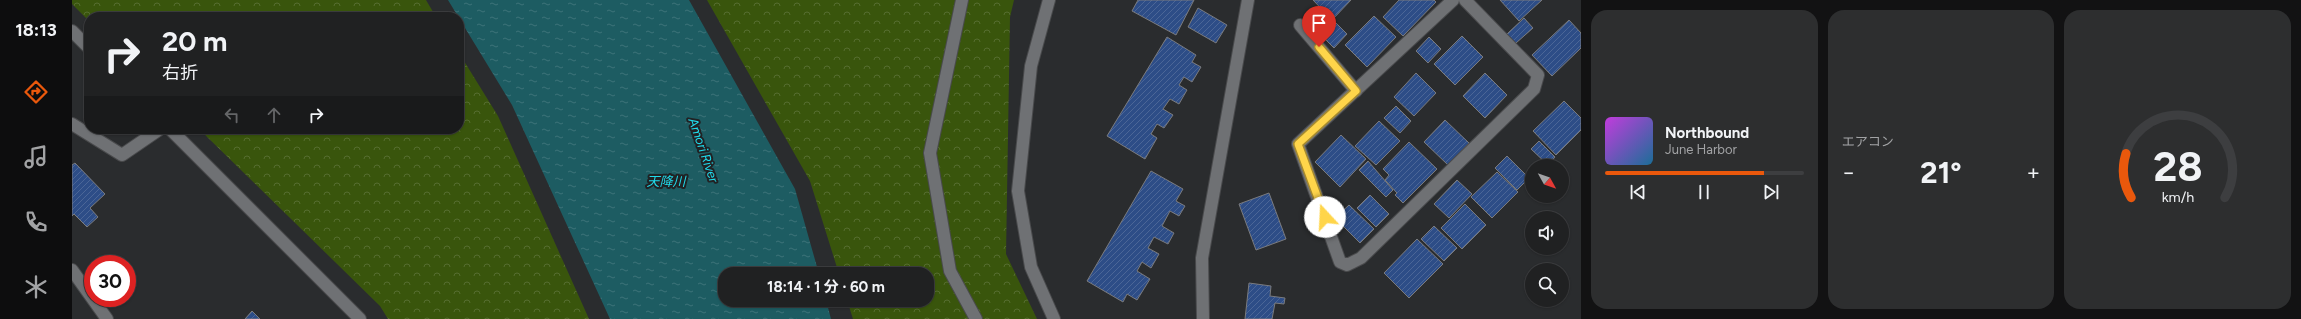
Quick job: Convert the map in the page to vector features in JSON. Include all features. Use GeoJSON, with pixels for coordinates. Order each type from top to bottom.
{"type":"FeatureCollection","features":[{"type":"Feature","properties":{"kind":"street"},"geometry":{"type":"LineString","coordinates":[[962,0],[930,152],[950,271],[976,319]]}},
{"type":"Feature","properties":{"kind":"street"},"geometry":{"type":"LineString","coordinates":[[1049,0],[1031,66],[1018,191],[1031,267],[1054,319]]}},
{"type":"Feature","properties":{"kind":"street"},"geometry":{"type":"LineString","coordinates":[[1203,319],[1202,258],[1248,0]]}},
{"type":"Feature","properties":{"kind":"street"},"geometry":{"type":"LineString","coordinates":[[1453,0],[1298,144],[1340,262],[1348,265],[1361,258],[1534,89],[1538,75],[1465,0]]}},
{"type":"Feature","properties":{"kind":"street"},"geometry":{"type":"LineString","coordinates":[[1300,25],[1356,91]]}},
{"type":"Feature","properties":{"kind":"street"},"geometry":{"type":"LineString","coordinates":[[72,31],[84,43]]}},
{"type":"Feature","properties":{"kind":"street"},"geometry":{"type":"LineString","coordinates":[[72,124],[84,131]]}},
{"type":"Feature","properties":{"kind":"street"},"geometry":{"type":"LineString","coordinates":[[88,134],[122,155],[153,134]]}},
{"type":"Feature","properties":{"kind":"street"},"geometry":{"type":"LineString","coordinates":[[175,134],[360,319]]}},
{"type":"Feature","properties":{"kind":"street"},"geometry":{"type":"LineString","coordinates":[[72,270],[107,319]]}},
{"type":"Feature","properties":{"kind":"green space"},"geometry":{"type":"Polygon","coordinates":[[[72,0],[426,0],[433,12],[84,12],[84,16],[72,4],[72,0]]]}},
{"type":"Feature","properties":{"kind":"green space"},"geometry":{"type":"Polygon","coordinates":[[[707,0],[1014,0],[1010,17],[1006,254],[1037,319],[853,319],[849,307],[934,307],[934,267],[837,267],[810,181],[707,0]]]}},
{"type":"Feature","properties":{"kind":"green space"},"geometry":{"type":"Polygon","coordinates":[[[464,61],[498,116],[589,319],[388,319],[380,306],[204,134],[464,134],[464,61]]]}},
{"type":"Feature","properties":{"kind":"water","name":"天降川"},"geometry":{"type":"Polygon","coordinates":[[[448,0],[689,0],[795,189],[817,267],[718,267],[718,307],[828,307],[831,319],[610,319],[512,105],[464,26],[464,12],[455,12],[448,0]]]}},
{"type":"Feature","properties":{"kind":"building"},"geometry":{"type":"Polygon","coordinates":[[[1138,0],[1194,0],[1176,35],[1132,11],[1138,0]]]}},
{"type":"Feature","properties":{"kind":"building"},"geometry":{"type":"Polygon","coordinates":[[[1313,0],[1351,0],[1332,20],[1313,0]]]}},
{"type":"Feature","properties":{"kind":"building"},"geometry":{"type":"Polygon","coordinates":[[[1399,0],[1434,0],[1436,2],[1403,36],[1383,17],[1399,0]]]}},
{"type":"Feature","properties":{"kind":"building"},"geometry":{"type":"Polygon","coordinates":[[[1500,0],[1542,0],[1519,21],[1500,0]]]}},
{"type":"Feature","properties":{"kind":"building"},"geometry":{"type":"Polygon","coordinates":[[[1198,8],[1227,25],[1216,43],[1188,27],[1198,8]]]}},
{"type":"Feature","properties":{"kind":"building"},"geometry":{"type":"Polygon","coordinates":[[[1374,16],[1396,37],[1367,67],[1345,45],[1374,16]]]}},
{"type":"Feature","properties":{"kind":"building"},"geometry":{"type":"Polygon","coordinates":[[[1524,18],[1533,28],[1516,43],[1507,34],[1524,18]]]}},
{"type":"Feature","properties":{"kind":"building"},"geometry":{"type":"Polygon","coordinates":[[[1569,20],[1581,33],[1581,48],[1552,76],[1532,55],[1569,20]]]}},
{"type":"Feature","properties":{"kind":"building"},"geometry":{"type":"Polygon","coordinates":[[[1336,23],[1347,34],[1334,48],[1323,37],[1336,23]]]}},
{"type":"Feature","properties":{"kind":"building"},"geometry":{"type":"Polygon","coordinates":[[[1462,36],[1483,57],[1455,85],[1434,64],[1462,36]]]}},
{"type":"Feature","properties":{"kind":"building"},"geometry":{"type":"Polygon","coordinates":[[[1167,37],[1196,55],[1192,62],[1201,67],[1192,82],[1184,77],[1179,85],[1187,90],[1179,104],[1170,99],[1163,109],[1173,115],[1164,128],[1157,124],[1151,134],[1157,138],[1145,159],[1107,136],[1167,37]]]}},
{"type":"Feature","properties":{"kind":"building"},"geometry":{"type":"Polygon","coordinates":[[[1429,37],[1441,49],[1428,63],[1416,51],[1429,37]]]}},
{"type":"Feature","properties":{"kind":"building"},"geometry":{"type":"Polygon","coordinates":[[[1416,73],[1436,93],[1414,116],[1394,97],[1416,73]]]}},
{"type":"Feature","properties":{"kind":"building"},"geometry":{"type":"Polygon","coordinates":[[[1485,73],[1507,95],[1485,118],[1463,96],[1485,73]]]}},
{"type":"Feature","properties":{"kind":"building"},"geometry":{"type":"Polygon","coordinates":[[[1564,101],[1581,118],[1581,130],[1556,155],[1533,131],[1564,101]]]}},
{"type":"Feature","properties":{"kind":"building"},"geometry":{"type":"Polygon","coordinates":[[[1396,106],[1411,121],[1400,133],[1384,118],[1396,106]]]}},
{"type":"Feature","properties":{"kind":"building"},"geometry":{"type":"Polygon","coordinates":[[[1445,120],[1469,143],[1448,165],[1424,142],[1445,120]]]}},
{"type":"Feature","properties":{"kind":"building"},"geometry":{"type":"Polygon","coordinates":[[[1379,121],[1400,141],[1376,165],[1355,146],[1379,121]]]}},
{"type":"Feature","properties":{"kind":"building"},"geometry":{"type":"Polygon","coordinates":[[[1341,135],[1366,159],[1340,187],[1315,162],[1341,135]]]}},
{"type":"Feature","properties":{"kind":"building"},"geometry":{"type":"Polygon","coordinates":[[[1539,141],[1555,157],[1553,159],[1542,159],[1531,149],[1539,141]]]}},
{"type":"Feature","properties":{"kind":"building"},"geometry":{"type":"Polygon","coordinates":[[[1409,142],[1437,169],[1403,203],[1395,195],[1397,193],[1385,180],[1389,175],[1383,169],[1409,142]]]}},
{"type":"Feature","properties":{"kind":"building"},"geometry":{"type":"Polygon","coordinates":[[[1507,156],[1525,174],[1525,182],[1517,190],[1495,168],[1507,156]]]}},
{"type":"Feature","properties":{"kind":"building"},"geometry":{"type":"Polygon","coordinates":[[[1368,161],[1393,190],[1386,197],[1359,170],[1368,161]]]}},
{"type":"Feature","properties":{"kind":"building"},"geometry":{"type":"Polygon","coordinates":[[[75,163],[105,194],[90,208],[98,217],[87,227],[74,214],[72,216],[72,165],[75,163]]]}},
{"type":"Feature","properties":{"kind":"building"},"geometry":{"type":"Polygon","coordinates":[[[1151,171],[1183,189],[1176,201],[1185,206],[1179,216],[1170,211],[1162,226],[1174,233],[1168,244],[1154,237],[1148,248],[1159,254],[1151,268],[1142,262],[1137,271],[1150,279],[1137,300],[1127,294],[1123,302],[1087,281],[1151,171]]]}},
{"type":"Feature","properties":{"kind":"building"},"geometry":{"type":"Polygon","coordinates":[[[1497,172],[1518,192],[1492,218],[1471,197],[1497,172]]]}},
{"type":"Feature","properties":{"kind":"building"},"geometry":{"type":"Polygon","coordinates":[[[1457,180],[1472,194],[1449,218],[1434,204],[1457,180]]]}},
{"type":"Feature","properties":{"kind":"building"},"geometry":{"type":"Polygon","coordinates":[[[1269,193],[1286,239],[1256,250],[1239,204],[1269,193]]]}},
{"type":"Feature","properties":{"kind":"building"},"geometry":{"type":"Polygon","coordinates":[[[1370,195],[1389,214],[1376,227],[1357,208],[1370,195]]]}},
{"type":"Feature","properties":{"kind":"building"},"geometry":{"type":"Polygon","coordinates":[[[1465,204],[1486,225],[1462,249],[1441,228],[1465,204]]]}},
{"type":"Feature","properties":{"kind":"building"},"geometry":{"type":"Polygon","coordinates":[[[1349,205],[1374,229],[1360,243],[1335,218],[1349,205]]]}},
{"type":"Feature","properties":{"kind":"building"},"geometry":{"type":"Polygon","coordinates":[[[1434,226],[1457,248],[1444,261],[1421,239],[1434,226]]]}},
{"type":"Feature","properties":{"kind":"building"},"geometry":{"type":"Polygon","coordinates":[[[1417,239],[1443,264],[1409,298],[1384,273],[1417,239]]]}},
{"type":"Feature","properties":{"kind":"building"},"geometry":{"type":"Polygon","coordinates":[[[1249,283],[1271,286],[1270,296],[1285,298],[1284,304],[1275,303],[1272,319],[1245,319],[1249,283]]]}},
{"type":"Feature","properties":{"kind":"building"},"geometry":{"type":"Polygon","coordinates":[[[252,311],[260,319],[245,319],[252,311]]]}},
{"type":"Feature","properties":{"kind":"route"},"geometry":{"type":"LineString","coordinates":[[1319,47],[1356,91],[1298,144],[1325,217]]}},
{"type":"Feature","properties":{"kind":"water label","name":"Amori River"},"geometry":{"type":"Point","coordinates":[704,150]}}]}
